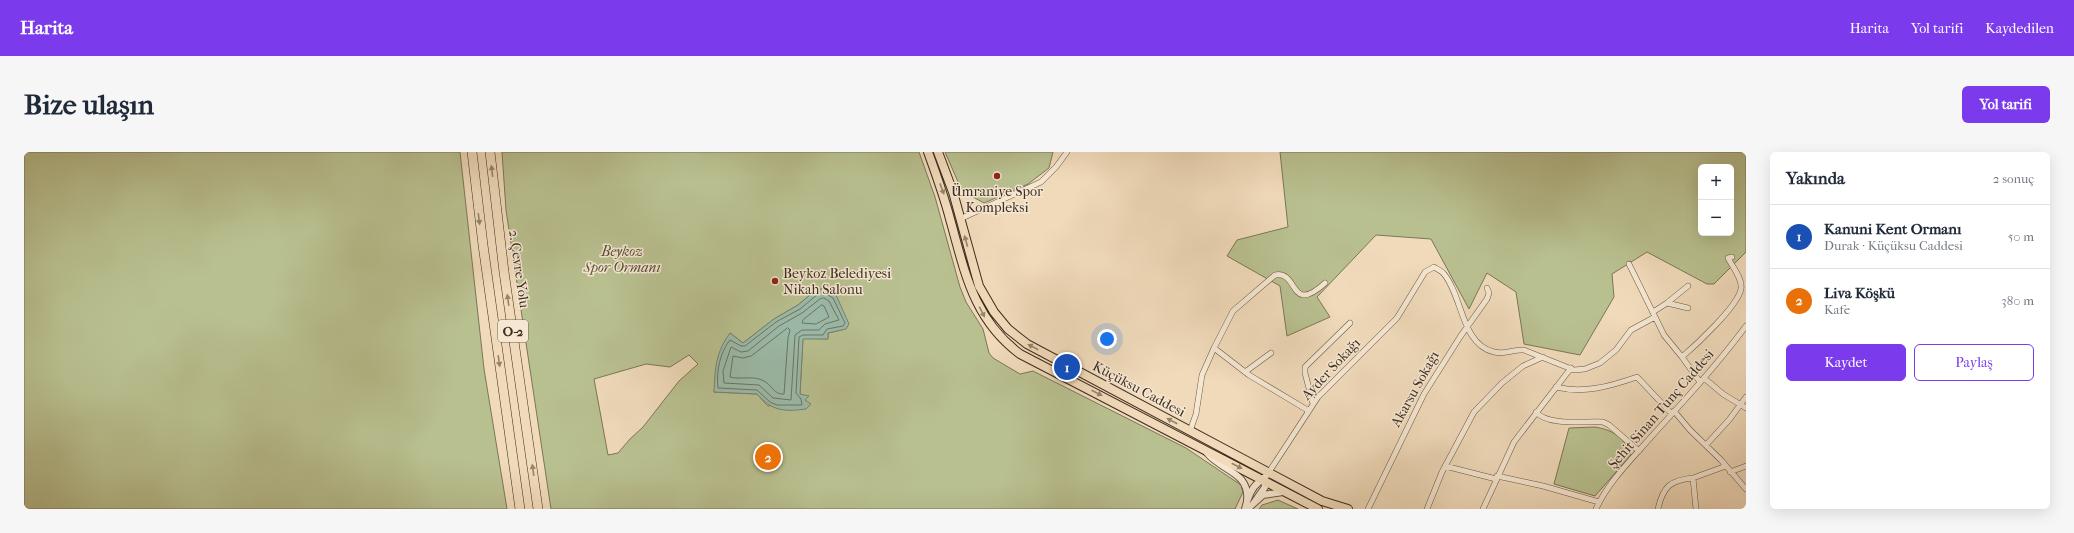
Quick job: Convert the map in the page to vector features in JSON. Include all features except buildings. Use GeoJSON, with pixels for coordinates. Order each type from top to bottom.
{"type":"FeatureCollection","features":[{"type":"Feature","properties":{"kind":"highway","name":"O-2"},"geometry":{"type":"LineString","coordinates":[[472,152],[483,245],[520,509]]}},
{"type":"Feature","properties":{"kind":"highway","name":"2. Çevre Yolu"},"geometry":{"type":"LineString","coordinates":[[490,152],[504,272],[538,509]]}},
{"type":"Feature","properties":{"kind":"main road","name":"Küçüksu Caddesi"},"geometry":{"type":"LineString","coordinates":[[928,152],[944,195],[970,289],[985,318],[999,336],[1020,354],[1318,509]]}},
{"type":"Feature","properties":{"kind":"main road","name":"Küçüksu Caddesi"},"geometry":{"type":"LineString","coordinates":[[938,152],[960,219],[979,286],[994,312],[1016,336],[1027,344],[1312,495],[1348,509]]}},
{"type":"Feature","properties":{"kind":"main road"},"geometry":{"type":"LineString","coordinates":[[951,222],[960,219]]}},
{"type":"Feature","properties":{"kind":"main road"},"geometry":{"type":"LineString","coordinates":[[966,274],[975,272]]}},
{"type":"Feature","properties":{"kind":"main road"},"geometry":{"type":"LineString","coordinates":[[1151,421],[1156,413]]}},
{"type":"Feature","properties":{"kind":"main road"},"geometry":{"type":"LineString","coordinates":[[1264,480],[1271,479],[1304,496],[1312,495]]}},
{"type":"Feature","properties":{"kind":"street"},"geometry":{"type":"LineString","coordinates":[[960,219],[1041,182],[1056,167],[1067,152]]}},
{"type":"Feature","properties":{"kind":"street"},"geometry":{"type":"LineString","coordinates":[[1682,357],[1708,335],[1737,298],[1741,290],[1740,282],[1728,258],[1732,257]]}},
{"type":"Feature","properties":{"kind":"street"},"geometry":{"type":"LineString","coordinates":[[1629,264],[1664,335],[1702,380],[1746,408]]}},
{"type":"Feature","properties":{"kind":"street","name":"Ayder Sokağı"},"geometry":{"type":"LineString","coordinates":[[1269,472],[1313,404],[1337,376],[1397,318],[1416,286],[1429,268],[1434,267],[1444,274],[1468,326]]}},
{"type":"Feature","properties":{"kind":"street"},"geometry":{"type":"LineString","coordinates":[[1190,431],[1196,414],[1202,374],[1233,311],[1275,275],[1279,274],[1288,279],[1299,293],[1305,295],[1314,294],[1325,283]]}},
{"type":"Feature","properties":{"kind":"street"},"geometry":{"type":"LineString","coordinates":[[1468,326],[1478,344],[1484,349],[1505,354],[1516,349],[1524,350],[1570,368],[1585,369],[1600,363],[1616,350],[1631,330],[1654,315],[1688,286]]}},
{"type":"Feature","properties":{"kind":"street","name":"Akarsu Sokağı"},"geometry":{"type":"LineString","coordinates":[[1368,509],[1424,394],[1487,299],[1489,293],[1487,288]]}},
{"type":"Feature","properties":{"kind":"street"},"geometry":{"type":"LineString","coordinates":[[1667,303],[1688,308]]}},
{"type":"Feature","properties":{"kind":"street"},"geometry":{"type":"LineString","coordinates":[[1313,404],[1305,373],[1306,368],[1350,323]]}},
{"type":"Feature","properties":{"kind":"street","name":"Şehit Sinan Tunç Caddesi"},"geometry":{"type":"LineString","coordinates":[[1598,509],[1599,502],[1620,472],[1722,358],[1746,326]]}},
{"type":"Feature","properties":{"kind":"street"},"geometry":{"type":"LineString","coordinates":[[1214,348],[1245,372],[1309,411]]}},
{"type":"Feature","properties":{"kind":"street"},"geometry":{"type":"LineString","coordinates":[[1245,372],[1271,352]]}},
{"type":"Feature","properties":{"kind":"street"},"geometry":{"type":"LineString","coordinates":[[1427,509],[1445,466],[1474,412],[1488,396],[1523,366],[1543,357]]}},
{"type":"Feature","properties":{"kind":"street"},"geometry":{"type":"LineString","coordinates":[[1483,509],[1496,477],[1514,442],[1570,368]]}},
{"type":"Feature","properties":{"kind":"street"},"geometry":{"type":"LineString","coordinates":[[1556,387],[1581,391],[1617,384],[1637,377],[1706,445],[1746,489]]}},
{"type":"Feature","properties":{"kind":"street"},"geometry":{"type":"LineString","coordinates":[[1706,445],[1746,396]]}},
{"type":"Feature","properties":{"kind":"street"},"geometry":{"type":"LineString","coordinates":[[1536,412],[1539,417],[1551,420],[1591,421],[1609,425],[1640,451]]}},
{"type":"Feature","properties":{"kind":"street"},"geometry":{"type":"LineString","coordinates":[[1203,449],[1213,460],[1245,483],[1248,491],[1246,509]]}},
{"type":"Feature","properties":{"kind":"street"},"geometry":{"type":"LineString","coordinates":[[1445,466],[1543,486],[1599,502]]}},
{"type":"Feature","properties":{"kind":"street"},"geometry":{"type":"LineString","coordinates":[[1658,509],[1663,493],[1668,484],[1681,479],[1693,478],[1726,466]]}},
{"type":"Feature","properties":{"kind":"street"},"geometry":{"type":"LineString","coordinates":[[1730,472],[1746,466]]}},
{"type":"Feature","properties":{"kind":"street"},"geometry":{"type":"LineString","coordinates":[[1247,501],[1257,483],[1264,480],[1269,472]]}},
{"type":"Feature","properties":{"kind":"street"},"geometry":{"type":"LineString","coordinates":[[1693,478],[1696,509]]}},
{"type":"Feature","properties":{"kind":"street"},"geometry":{"type":"LineString","coordinates":[[1253,504],[1265,487],[1264,480]]}},
{"type":"Feature","properties":{"kind":"street"},"geometry":{"type":"LineString","coordinates":[[1246,509],[1263,495],[1285,492]]}},
{"type":"Feature","properties":{"kind":"green space"},"geometry":{"type":"Polygon","coordinates":[[[24,152],[460,152],[484,369],[507,509],[24,509],[24,152]]]}},
{"type":"Feature","properties":{"kind":"green space","name":"Beykoz Spor Ormanı"},"geometry":{"type":"Polygon","coordinates":[[[502,152],[919,152],[935,197],[960,287],[966,302],[983,329],[989,353],[993,358],[1020,374],[1033,371],[1186,448],[1241,485],[1243,492],[1235,509],[551,509],[506,210],[502,152]],[[816,290],[798,305],[774,319],[743,343],[730,333],[714,392],[757,394],[768,406],[805,400],[800,394],[803,338],[828,339],[828,333],[845,329],[816,290]],[[689,355],[670,367],[646,364],[594,379],[608,455],[618,453],[643,427],[679,381],[698,364],[689,355]]]}},
{"type":"Feature","properties":{"kind":"green space","name":"Ümraniye Spor Kompleksi"},"geometry":{"type":"Polygon","coordinates":[[[945,152],[1053,152],[1049,168],[1028,184],[984,203],[962,191],[945,152]]]}},
{"type":"Feature","properties":{"kind":"green space"},"geometry":{"type":"Polygon","coordinates":[[[1280,152],[1746,152],[1746,252],[1714,284],[1707,284],[1647,252],[1612,274],[1614,297],[1580,355],[1524,344],[1516,292],[1487,273],[1469,309],[1431,239],[1376,235],[1317,297],[1330,317],[1287,336],[1280,286],[1227,256],[1237,240],[1288,227],[1280,152]]]}},
{"type":"Feature","properties":{"kind":"green space"},"geometry":{"type":"Polygon","coordinates":[[[1595,427],[1607,430],[1617,435],[1625,443],[1631,455],[1595,496],[1554,484],[1569,428],[1595,427]]]}},
{"type":"Feature","properties":{"kind":"green space"},"geometry":{"type":"Polygon","coordinates":[[[1278,500],[1298,509],[1259,509],[1262,505],[1278,500]]]}},
{"type":"Feature","properties":{"kind":"water"},"geometry":{"type":"Polygon","coordinates":[[[826,288],[836,295],[849,324],[846,329],[828,333],[828,339],[803,339],[800,394],[809,396],[805,400],[811,404],[806,409],[779,409],[768,404],[757,394],[714,392],[717,361],[725,340],[730,333],[743,343],[774,319],[798,305],[816,290],[826,288]]]}},
{"type":"Feature","properties":{"kind":"place","name":"Ümraniye Spor Kompleksi"},"geometry":{"type":"Point","coordinates":[997,176]}},
{"type":"Feature","properties":{"kind":"place","name":"Beykoz Belediyesi Nikah Salonu"},"geometry":{"type":"Point","coordinates":[775,281]}},
{"type":"Feature","properties":{"kind":"place","name":"Kanuni Kent Ormanı"},"geometry":{"type":"Point","coordinates":[1067,367]}},
{"type":"Feature","properties":{"kind":"place","name":"Liva Köşkü"},"geometry":{"type":"Point","coordinates":[768,457]}}]}
